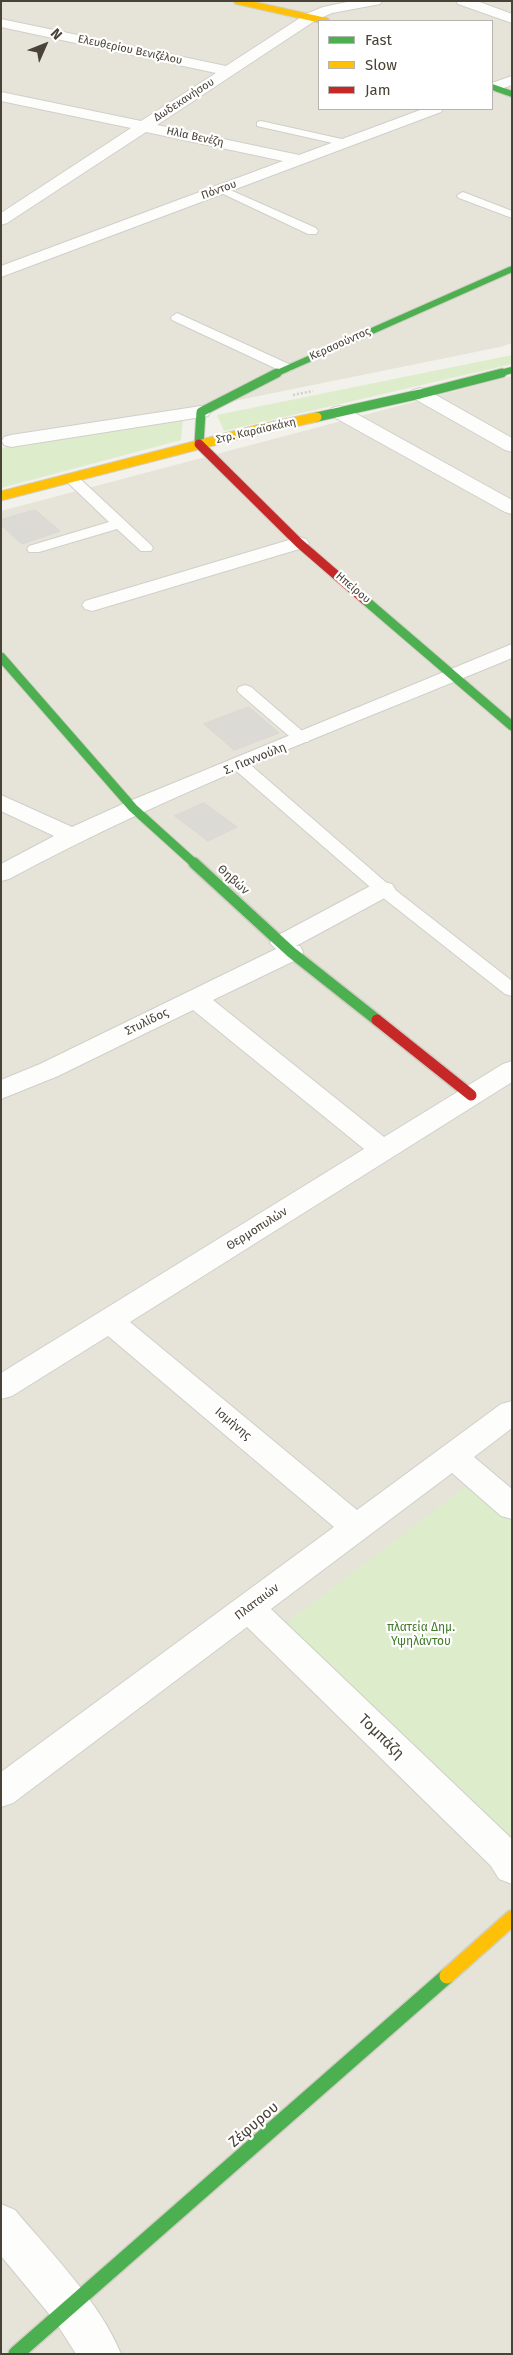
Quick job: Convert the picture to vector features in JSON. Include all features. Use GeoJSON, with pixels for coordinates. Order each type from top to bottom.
{"type":"FeatureCollection","features":[{"type":"Feature","properties":{"kind":"street"},"geometry":{"type":"LineString","coordinates":[[236,1],[322,20]]}},
{"type":"Feature","properties":{"kind":"street","name":"Δωδεκανήσου"},"geometry":{"type":"LineString","coordinates":[[1,220],[311,17],[328,10],[375,1]]}},
{"type":"Feature","properties":{"kind":"street"},"geometry":{"type":"LineString","coordinates":[[463,1],[512,19]]}},
{"type":"Feature","properties":{"kind":"street","name":"Ελευθερίου Βενιζέλου"},"geometry":{"type":"LineString","coordinates":[[1,23],[229,71]]}},
{"type":"Feature","properties":{"kind":"street"},"geometry":{"type":"LineString","coordinates":[[493,87],[512,80]]}},
{"type":"Feature","properties":{"kind":"street"},"geometry":{"type":"LineString","coordinates":[[493,87],[512,94]]}},
{"type":"Feature","properties":{"kind":"street","name":"Ηλία Βενέζη"},"geometry":{"type":"LineString","coordinates":[[1,96],[300,160]]}},
{"type":"Feature","properties":{"kind":"street","name":"Πόντου"},"geometry":{"type":"LineString","coordinates":[[1,272],[433,110]]}},
{"type":"Feature","properties":{"kind":"street","name":"Κερασούντος"},"geometry":{"type":"LineString","coordinates":[[201,412],[286,368],[512,269]]}},
{"type":"Feature","properties":{"kind":"street","name":"Στρ. Καραϊσκάκη"},"geometry":{"type":"LineString","coordinates":[[1,496],[199,444],[420,394],[512,370]]}},
{"type":"Feature","properties":{"kind":"street"},"geometry":{"type":"LineString","coordinates":[[420,394],[512,446]]}},
{"type":"Feature","properties":{"kind":"street"},"geometry":{"type":"LineString","coordinates":[[11,440],[201,412],[199,444]]}},
{"type":"Feature","properties":{"kind":"street"},"geometry":{"type":"LineString","coordinates":[[339,412],[512,508]]}},
{"type":"Feature","properties":{"kind":"street","name":"Ηπείρου"},"geometry":{"type":"LineString","coordinates":[[199,444],[299,543],[453,673],[512,726]]}},
{"type":"Feature","properties":{"kind":"street"},"geometry":{"type":"LineString","coordinates":[[92,605],[299,543]]}},
{"type":"Feature","properties":{"kind":"street","name":"Σ. Γιαννούλη"},"geometry":{"type":"LineString","coordinates":[[1,874],[72,836],[133,808],[512,650]]}},
{"type":"Feature","properties":{"kind":"street","name":"Θηβών"},"geometry":{"type":"LineString","coordinates":[[1,657],[133,808],[286,947],[472,1095]]}},
{"type":"Feature","properties":{"kind":"street"},"geometry":{"type":"LineString","coordinates":[[1,802],[72,836]]}},
{"type":"Feature","properties":{"kind":"street","name":"Στυλίδος"},"geometry":{"type":"LineString","coordinates":[[1,1090],[49,1070],[195,999],[383,889]]}},
{"type":"Feature","properties":{"kind":"street"},"geometry":{"type":"LineString","coordinates":[[195,999],[383,1150]]}},
{"type":"Feature","properties":{"kind":"street","name":"Θερμοπυλών"},"geometry":{"type":"LineString","coordinates":[[1,1388],[512,1070]]}},
{"type":"Feature","properties":{"kind":"street","name":"Ισμήνης"},"geometry":{"type":"LineString","coordinates":[[110,1321],[357,1528]]}},
{"type":"Feature","properties":{"kind":"street","name":"Πλαταιών"},"geometry":{"type":"LineString","coordinates":[[1,1792],[512,1412]]}},
{"type":"Feature","properties":{"kind":"street"},"geometry":{"type":"LineString","coordinates":[[452,1456],[512,1507]]}},
{"type":"Feature","properties":{"kind":"street","name":"Τομπάζη"},"geometry":{"type":"LineString","coordinates":[[248,1608],[504,1855],[512,1868]]}},
{"type":"Feature","properties":{"kind":"street","name":"Ζέφυρου"},"geometry":{"type":"LineString","coordinates":[[16,2354],[512,1918]]}},
{"type":"Feature","properties":{"kind":"street"},"geometry":{"type":"LineString","coordinates":[[1,2224],[69,2307],[101,2354]]}},
{"type":"Feature","properties":{"kind":"lane"},"geometry":{"type":"LineString","coordinates":[[260,124],[346,143]]}},
{"type":"Feature","properties":{"kind":"lane"},"geometry":{"type":"LineString","coordinates":[[221,189],[312,232]]}},
{"type":"Feature","properties":{"kind":"lane"},"geometry":{"type":"LineString","coordinates":[[462,196],[512,215]]}},
{"type":"Feature","properties":{"kind":"lane"},"geometry":{"type":"LineString","coordinates":[[177,317],[286,368]]}},
{"type":"Feature","properties":{"kind":"lane"},"geometry":{"type":"LineString","coordinates":[[71,478],[146,548]]}},
{"type":"Feature","properties":{"kind":"lane"},"geometry":{"type":"LineString","coordinates":[[34,549],[120,523]]}},
{"type":"Feature","properties":{"kind":"lane"},"geometry":{"type":"LineString","coordinates":[[245,690],[302,739]]}},
{"type":"Feature","properties":{"kind":"lane"},"geometry":{"type":"LineString","coordinates":[[240,765],[383,889],[512,990]]}},
{"type":"Feature","properties":{"kind":"shaded area"},"geometry":{"type":"Polygon","coordinates":[[[1,1],[512,1],[512,343],[224,403],[1,437],[1,1]]]}},
{"type":"Feature","properties":{"kind":"shaded area"},"geometry":{"type":"Polygon","coordinates":[[[512,376],[512,2354],[1,2354],[1,511],[512,376]]]}},
{"type":"Feature","properties":{"kind":"green space"},"geometry":{"type":"Polygon","coordinates":[[[512,355],[512,364],[224,431],[217,415],[512,355]]]}},
{"type":"Feature","properties":{"kind":"green space"},"geometry":{"type":"Polygon","coordinates":[[[183,420],[181,440],[1,488],[1,448],[183,420]]]}},
{"type":"Feature","properties":{"kind":"green space","name":"πλατεία Δημ. Υψηλάντου"},"geometry":{"type":"Polygon","coordinates":[[[470,1483],[512,1521],[512,1841],[280,1628],[470,1483]]]}},
{"type":"Feature","properties":{"kind":"building"},"geometry":{"type":"Polygon","coordinates":[[[35,510],[60,531],[22,544],[1,525],[1,520],[35,510]]]}},
{"type":"Feature","properties":{"kind":"building"},"geometry":{"type":"Polygon","coordinates":[[[249,707],[279,733],[234,750],[204,724],[249,707]]]}},
{"type":"Feature","properties":{"kind":"building"},"geometry":{"type":"Polygon","coordinates":[[[204,803],[237,827],[208,841],[175,816],[204,803]]]}},
{"type":"Feature","properties":{"kind":"traffic: fast"},"geometry":{"type":"LineString","coordinates":[[493,87],[512,94]]}},
{"type":"Feature","properties":{"kind":"traffic: fast"},"geometry":{"type":"LineString","coordinates":[[199,444],[201,412],[286,368],[512,269]]}},
{"type":"Feature","properties":{"kind":"traffic: fast"},"geometry":{"type":"LineString","coordinates":[[317,417],[420,394],[512,370]]}},
{"type":"Feature","properties":{"kind":"traffic: fast"},"geometry":{"type":"LineString","coordinates":[[365,600],[512,726]]}},
{"type":"Feature","properties":{"kind":"traffic: fast"},"geometry":{"type":"LineString","coordinates":[[1,657],[133,808],[291,952],[377,1020]]}},
{"type":"Feature","properties":{"kind":"traffic: fast"},"geometry":{"type":"LineString","coordinates":[[16,2354],[447,1976]]}},
{"type":"Feature","properties":{"kind":"traffic: slow"},"geometry":{"type":"LineString","coordinates":[[237,1],[322,20]]}},
{"type":"Feature","properties":{"kind":"traffic: slow"},"geometry":{"type":"LineString","coordinates":[[1,496],[252,431],[317,417]]}},
{"type":"Feature","properties":{"kind":"traffic: slow"},"geometry":{"type":"LineString","coordinates":[[447,1976],[512,1918]]}},
{"type":"Feature","properties":{"kind":"traffic: jam"},"geometry":{"type":"LineString","coordinates":[[199,444],[299,543],[365,600]]}},
{"type":"Feature","properties":{"kind":"traffic: jam"},"geometry":{"type":"LineString","coordinates":[[377,1020],[471,1095]]}}]}
